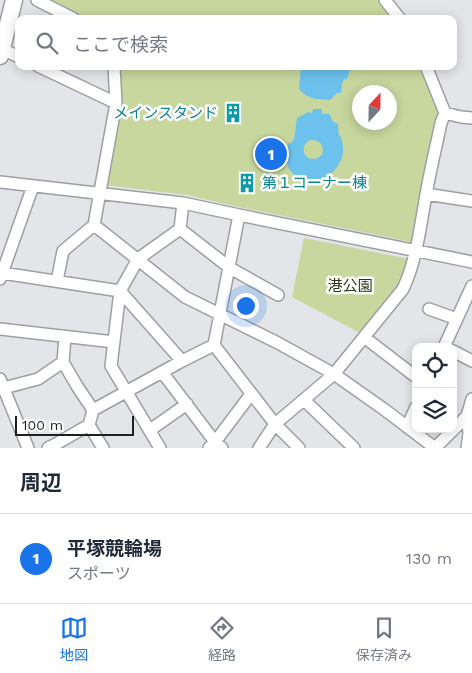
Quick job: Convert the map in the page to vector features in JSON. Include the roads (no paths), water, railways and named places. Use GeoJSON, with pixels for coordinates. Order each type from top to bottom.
{"type":"FeatureCollection","features":[{"type":"Feature","properties":{"kind":"highway"},"geometry":{"type":"LineString","coordinates":[[1,53],[14,0]]}},
{"type":"Feature","properties":{"kind":"street"},"geometry":{"type":"LineString","coordinates":[[37,0],[66,15]]}},
{"type":"Feature","properties":{"kind":"street"},"geometry":{"type":"LineString","coordinates":[[385,0],[397,15]]}},
{"type":"Feature","properties":{"kind":"street"},"geometry":{"type":"LineString","coordinates":[[1,53],[15,56]]}},
{"type":"Feature","properties":{"kind":"street"},"geometry":{"type":"LineString","coordinates":[[46,70],[116,103]]}},
{"type":"Feature","properties":{"kind":"street"},"geometry":{"type":"LineString","coordinates":[[57,281],[63,251],[94,225],[116,103],[114,70]]}},
{"type":"Feature","properties":{"kind":"street"},"geometry":{"type":"LineString","coordinates":[[259,448],[275,424],[334,374],[403,289],[410,274],[441,123],[446,112],[428,70]]}},
{"type":"Feature","properties":{"kind":"street"},"geometry":{"type":"LineString","coordinates":[[446,112],[472,118]]}},
{"type":"Feature","properties":{"kind":"street"},"geometry":{"type":"LineString","coordinates":[[0,182],[183,203],[239,216],[472,262]]}},
{"type":"Feature","properties":{"kind":"street"},"geometry":{"type":"LineString","coordinates":[[33,186],[1,277],[57,281],[120,291],[182,361]]}},
{"type":"Feature","properties":{"kind":"street"},"geometry":{"type":"LineString","coordinates":[[426,194],[472,201]]}},
{"type":"Feature","properties":{"kind":"street"},"geometry":{"type":"LineString","coordinates":[[160,448],[111,366],[120,291],[138,259],[180,229],[183,203]]}},
{"type":"Feature","properties":{"kind":"street"},"geometry":{"type":"LineString","coordinates":[[48,448],[89,424],[93,410],[214,344],[239,216]]}},
{"type":"Feature","properties":{"kind":"street"},"geometry":{"type":"LineString","coordinates":[[94,225],[185,298],[278,343],[334,374],[436,448],[467,416]]}},
{"type":"Feature","properties":{"kind":"street"},"geometry":{"type":"LineString","coordinates":[[180,229],[230,268],[278,295]]}},
{"type":"Feature","properties":{"kind":"street"},"geometry":{"type":"LineString","coordinates":[[449,343],[472,286]]}},
{"type":"Feature","properties":{"kind":"street"},"geometry":{"type":"LineString","coordinates":[[429,309],[457,319]]}},
{"type":"Feature","properties":{"kind":"street"},"geometry":{"type":"LineString","coordinates":[[0,329],[114,342]]}},
{"type":"Feature","properties":{"kind":"street"},"geometry":{"type":"LineString","coordinates":[[65,337],[63,362],[93,410]]}},
{"type":"Feature","properties":{"kind":"street"},"geometry":{"type":"LineString","coordinates":[[364,337],[412,374]]}},
{"type":"Feature","properties":{"kind":"street"},"geometry":{"type":"LineString","coordinates":[[214,344],[275,424],[299,448]]}},
{"type":"Feature","properties":{"kind":"street"},"geometry":{"type":"LineString","coordinates":[[457,353],[472,361]]}},
{"type":"Feature","properties":{"kind":"street"},"geometry":{"type":"LineString","coordinates":[[28,448],[1,385],[38,379],[63,362]]}},
{"type":"Feature","properties":{"kind":"street"},"geometry":{"type":"LineString","coordinates":[[162,372],[187,404],[215,446],[252,394]]}},
{"type":"Feature","properties":{"kind":"street"},"geometry":{"type":"LineString","coordinates":[[467,448],[469,433],[467,416],[472,399]]}},
{"type":"Feature","properties":{"kind":"street"},"geometry":{"type":"LineString","coordinates":[[304,400],[354,448]]}},
{"type":"Feature","properties":{"kind":"street"},"geometry":{"type":"LineString","coordinates":[[150,430],[187,404]]}},
{"type":"Feature","properties":{"kind":"street"},"geometry":{"type":"LineString","coordinates":[[407,427],[412,416]]}},
{"type":"Feature","properties":{"kind":"street"},"geometry":{"type":"LineString","coordinates":[[89,424],[103,448]]}},
{"type":"Feature","properties":{"kind":"water"},"geometry":{"type":"Polygon","coordinates":[[[301,70],[350,70],[347,79],[344,79],[342,84],[341,93],[337,93],[330,100],[310,97],[299,89],[301,70]]]}},
{"type":"Feature","properties":{"kind":"water"},"geometry":{"type":"Polygon","coordinates":[[[313,109],[322,109],[322,114],[330,114],[332,120],[338,124],[343,145],[342,157],[335,170],[316,181],[302,180],[296,176],[289,168],[288,162],[288,143],[291,143],[294,139],[297,118],[308,112],[312,113],[313,109]],[[310,140],[304,148],[304,152],[309,158],[317,158],[322,155],[323,149],[319,142],[310,140]]]}},
{"type":"Feature","properties":{"kind":"place","name":"メインスタンド"},"geometry":{"type":"Point","coordinates":[233,113]}},
{"type":"Feature","properties":{"kind":"place","name":"平塚競輪場"},"geometry":{"type":"Point","coordinates":[271,154]}},
{"type":"Feature","properties":{"kind":"place","name":"第１コーナー棟"},"geometry":{"type":"Point","coordinates":[247,183]}},
{"type":"Feature","properties":{"kind":"park label","name":"港公園"},"geometry":{"type":"Point","coordinates":[350,286]}}]}
